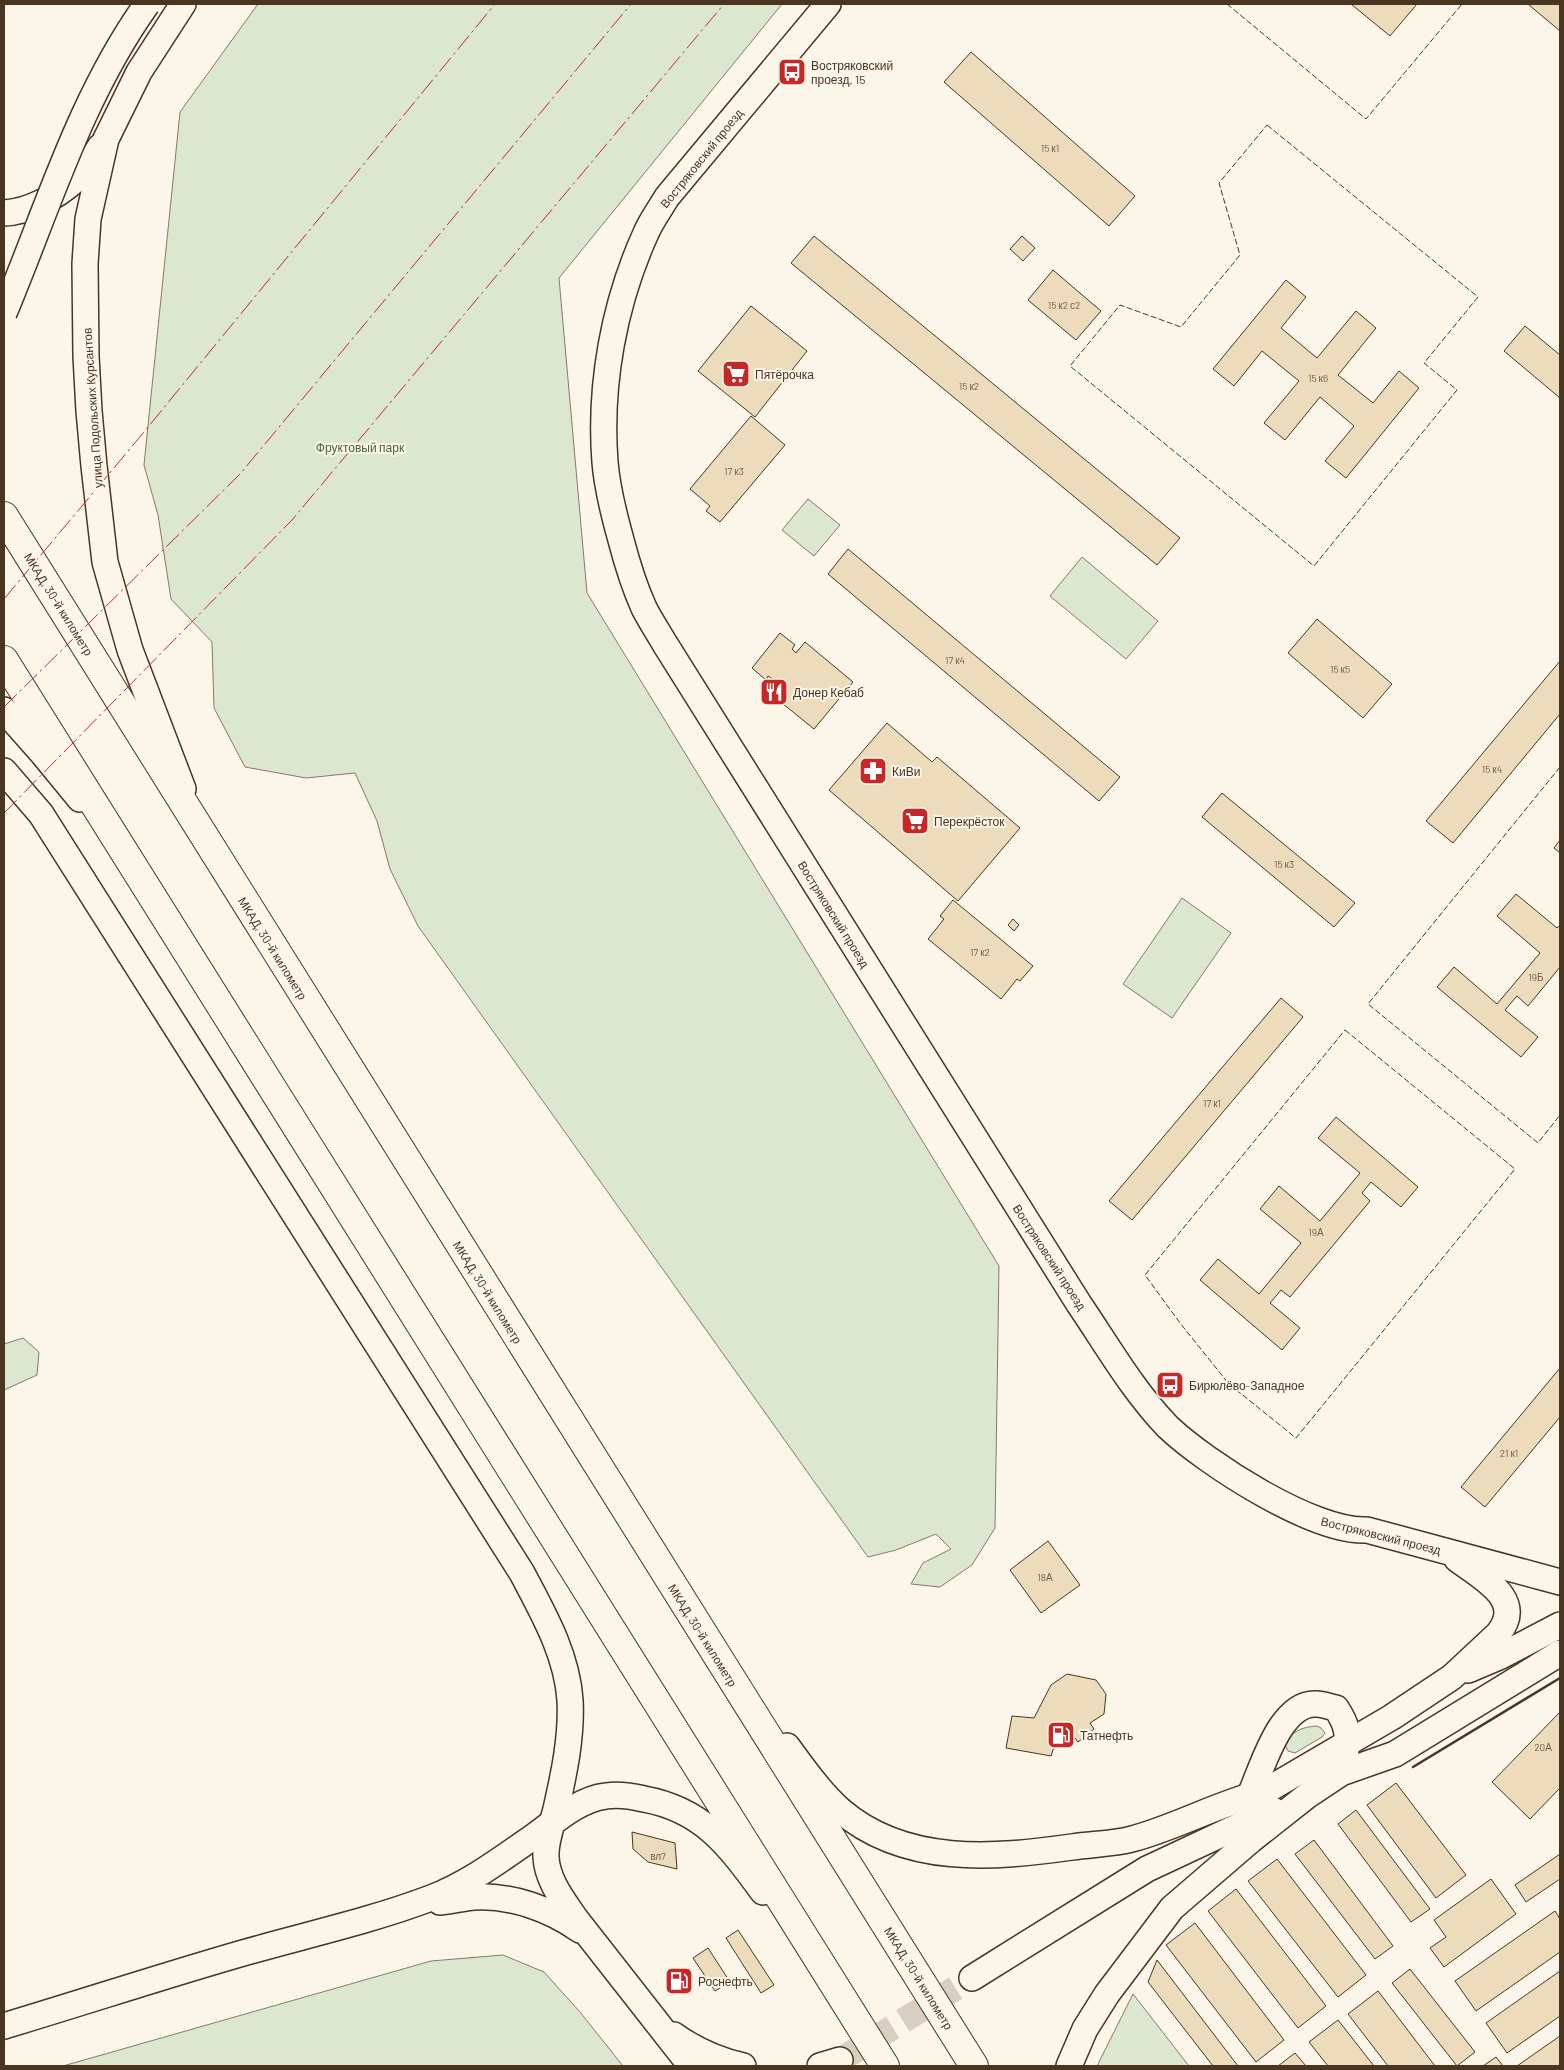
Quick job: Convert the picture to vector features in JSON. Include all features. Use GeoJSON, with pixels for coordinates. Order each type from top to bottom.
{"type":"FeatureCollection","features":[{"type":"Feature","properties":{"kind":"highway","name":"МКАД, 30-й километр"},"geometry":{"type":"LineString","coordinates":[[4,516],[974,2066]]}},
{"type":"Feature","properties":{"kind":"highway"},"geometry":{"type":"LineString","coordinates":[[4,660],[885,2066]]}},
{"type":"Feature","properties":{"kind":"street"},"geometry":{"type":"LineString","coordinates":[[4,313],[84,113],[108,64],[147,4]]}},
{"type":"Feature","properties":{"kind":"street","name":"улица Подольских Курсантов"},"geometry":{"type":"LineString","coordinates":[[183,4],[139,72],[106,139],[88,219],[85,264],[89,401],[105,562],[130,650],[195,819]]}},
{"type":"Feature","properties":{"kind":"street","name":"Востряковский проезд"},"geometry":{"type":"LineString","coordinates":[[828,4],[667,197],[646,232],[616,319],[607,372],[604,419],[605,463],[615,518],[630,572],[644,608],[1053,1263],[1142,1396],[1168,1426],[1191,1446],[1267,1496],[1309,1517],[1353,1531],[1367,1530],[1560,1582]]}},
{"type":"Feature","properties":{"kind":"street"},"geometry":{"type":"LineString","coordinates":[[4,213],[12,213],[36,205],[58,194],[75,180],[106,139]]}},
{"type":"Feature","properties":{"kind":"street"},"geometry":{"type":"LineString","coordinates":[[4,710],[43,754],[129,860]]}},
{"type":"Feature","properties":{"kind":"street"},"geometry":{"type":"LineString","coordinates":[[4,771],[41,814],[527,1582],[564,1660],[570,1700],[568,1737],[562,1781],[547,1839],[546,1857],[550,1875],[560,1896],[595,1945],[691,2066]]}},
{"type":"Feature","properties":{"kind":"street"},"geometry":{"type":"LineString","coordinates":[[713,1650],[807,1773],[840,1810],[871,1831],[896,1842],[930,1851],[961,1855],[997,1856],[1037,1852],[1131,1839],[1176,1824],[1250,1795],[1264,1792],[1392,1717],[1452,1676],[1498,1634],[1504,1626],[1507,1616],[1506,1604],[1501,1592],[1448,1551]]}},
{"type":"Feature","properties":{"kind":"street"},"geometry":{"type":"LineString","coordinates":[[1452,1676],[1501,1656],[1560,1624]]}},
{"type":"Feature","properties":{"kind":"street"},"geometry":{"type":"LineString","coordinates":[[1069,2066],[1085,2030],[1107,1994],[1172,1908],[1251,1840],[1308,1795],[1341,1773],[1395,1754],[1558,1653]]}},
{"type":"Feature","properties":{"kind":"street"},"geometry":{"type":"LineString","coordinates":[[1174,1855],[1230,1817],[1250,1795],[1279,1728],[1289,1716],[1302,1706],[1316,1704],[1336,1708],[1345,1722],[1348,1742],[1341,1773]]}},
{"type":"Feature","properties":{"kind":"street"},"geometry":{"type":"LineString","coordinates":[[4,2026],[242,1953],[386,1913],[432,1898],[463,1883],[497,1862],[581,1804],[604,1796],[625,1795],[662,1803],[680,1810],[702,1822],[721,1838],[850,2010]]}},
{"type":"Feature","properties":{"kind":"street"},"geometry":{"type":"LineString","coordinates":[[972,1978],[1147,1869],[1308,1795]]}},
{"type":"Feature","properties":{"kind":"street"},"geometry":{"type":"LineString","coordinates":[[386,1913],[475,1897],[504,1899],[530,1904],[561,1917],[580,1930],[595,1945]]}},
{"type":"Feature","properties":{"kind":"street"},"geometry":{"type":"LineString","coordinates":[[642,2004],[668,2030],[692,2048],[718,2060],[743,2066]]}},
{"type":"Feature","properties":{"kind":"green space","name":"Фруктовый парк"},"geometry":{"type":"Polygon","coordinates":[[[258,4],[782,4],[559,278],[587,593],[999,1266],[995,1528],[972,1565],[940,1587],[911,1584],[923,1563],[951,1549],[936,1534],[896,1550],[868,1557],[418,926],[390,869],[377,821],[355,773],[306,778],[245,767],[214,708],[212,642],[171,599],[158,515],[144,465],[180,112],[258,4]]]}},
{"type":"Feature","properties":{"kind":"green space"},"geometry":{"type":"Polygon","coordinates":[[[808,499],[840,525],[814,556],[782,530],[808,499]]]}},
{"type":"Feature","properties":{"kind":"green space"},"geometry":{"type":"Polygon","coordinates":[[[1082,557],[1158,621],[1126,659],[1050,596],[1082,557]]]}},
{"type":"Feature","properties":{"kind":"green space"},"geometry":{"type":"Polygon","coordinates":[[[1182,898],[1231,933],[1172,1018],[1123,984],[1182,898]]]}},
{"type":"Feature","properties":{"kind":"green space"},"geometry":{"type":"Polygon","coordinates":[[[23,1338],[39,1352],[37,1375],[4,1390],[4,1344],[23,1338]]]}},
{"type":"Feature","properties":{"kind":"green space"},"geometry":{"type":"Polygon","coordinates":[[[1317,1726],[1325,1733],[1322,1737],[1295,1753],[1288,1751],[1285,1745],[1290,1736],[1307,1727],[1317,1726]]]}},
{"type":"Feature","properties":{"kind":"green space"},"geometry":{"type":"Polygon","coordinates":[[[503,1955],[544,1972],[580,2012],[623,2066],[63,2066],[431,1961],[503,1955]]]}},
{"type":"Feature","properties":{"kind":"green space"},"geometry":{"type":"Polygon","coordinates":[[[1133,1994],[1189,2066],[1097,2066],[1133,1994]]]}},
{"type":"Feature","properties":{"kind":"building"},"geometry":{"type":"Polygon","coordinates":[[[1351,4],[1417,4],[1390,36],[1351,4]]]}},
{"type":"Feature","properties":{"kind":"building"},"geometry":{"type":"Polygon","coordinates":[[[1560,4],[1560,31],[1529,5],[1560,4]]]}},
{"type":"Feature","properties":{"kind":"building"},"geometry":{"type":"Polygon","coordinates":[[[971,52],[1135,196],[1109,226],[944,82],[971,52]]]}},
{"type":"Feature","properties":{"kind":"building"},"geometry":{"type":"Polygon","coordinates":[[[814,236],[1180,538],[1157,565],[791,263],[814,236]]]}},
{"type":"Feature","properties":{"kind":"building"},"geometry":{"type":"Polygon","coordinates":[[[1022,236],[1035,248],[1023,261],[1010,249],[1022,236]]]}},
{"type":"Feature","properties":{"kind":"building"},"geometry":{"type":"Polygon","coordinates":[[[1053,270],[1101,311],[1076,340],[1028,300],[1053,270]]]}},
{"type":"Feature","properties":{"kind":"building"},"geometry":{"type":"Polygon","coordinates":[[[1286,280],[1306,297],[1281,328],[1317,358],[1356,311],[1376,328],[1338,375],[1373,403],[1399,371],[1419,388],[1346,478],[1325,461],[1354,426],[1320,397],[1285,440],[1264,423],[1299,381],[1262,351],[1234,386],[1213,369],[1286,280]]]}},
{"type":"Feature","properties":{"kind":"building"},"geometry":{"type":"Polygon","coordinates":[[[751,306],[807,351],[755,417],[698,371],[751,306]]]}},
{"type":"Feature","properties":{"kind":"building"},"geometry":{"type":"Polygon","coordinates":[[[1525,326],[1560,355],[1560,398],[1504,351],[1525,326]]]}},
{"type":"Feature","properties":{"kind":"building"},"geometry":{"type":"Polygon","coordinates":[[[751,416],[785,445],[720,522],[706,511],[710,506],[690,489],[751,416]]]}},
{"type":"Feature","properties":{"kind":"building"},"geometry":{"type":"Polygon","coordinates":[[[848,549],[1120,777],[1099,801],[828,574],[848,549]]]}},
{"type":"Feature","properties":{"kind":"building"},"geometry":{"type":"Polygon","coordinates":[[[1317,619],[1392,684],[1363,718],[1288,653],[1317,619]]]}},
{"type":"Feature","properties":{"kind":"building"},"geometry":{"type":"Polygon","coordinates":[[[780,633],[795,645],[792,649],[796,653],[805,642],[853,682],[814,729],[766,690],[774,680],[768,676],[766,680],[752,668],[780,633]]]}},
{"type":"Feature","properties":{"kind":"building"},"geometry":{"type":"Polygon","coordinates":[[[1560,661],[1560,714],[1453,843],[1426,821],[1560,661]]]}},
{"type":"Feature","properties":{"kind":"building"},"geometry":{"type":"Polygon","coordinates":[[[887,723],[932,762],[937,757],[1020,828],[958,901],[829,790],[887,723]]]}},
{"type":"Feature","properties":{"kind":"building"},"geometry":{"type":"Polygon","coordinates":[[[1222,793],[1355,903],[1334,927],[1202,817],[1222,793]]]}},
{"type":"Feature","properties":{"kind":"building"},"geometry":{"type":"Polygon","coordinates":[[[1560,840],[1560,853],[1554,848],[1560,840]]]}},
{"type":"Feature","properties":{"kind":"building"},"geometry":{"type":"Polygon","coordinates":[[[1516,894],[1557,928],[1560,925],[1560,967],[1528,1006],[1517,996],[1505,1010],[1538,1037],[1521,1057],[1437,987],[1454,967],[1497,1004],[1540,953],[1497,916],[1516,894]]]}},
{"type":"Feature","properties":{"kind":"building"},"geometry":{"type":"Polygon","coordinates":[[[953,900],[1033,966],[1020,981],[1017,979],[1001,999],[928,939],[944,919],[940,916],[953,900]]]}},
{"type":"Feature","properties":{"kind":"building"},"geometry":{"type":"Polygon","coordinates":[[[1013,919],[1019,925],[1014,931],[1008,925],[1013,919]]]}},
{"type":"Feature","properties":{"kind":"building"},"geometry":{"type":"Polygon","coordinates":[[[1281,998],[1303,1017],[1132,1220],[1109,1201],[1281,998]]]}},
{"type":"Feature","properties":{"kind":"building"},"geometry":{"type":"Polygon","coordinates":[[[1336,1117],[1418,1187],[1401,1207],[1371,1182],[1362,1193],[1370,1201],[1290,1297],[1281,1290],[1270,1303],[1300,1328],[1282,1350],[1200,1280],[1218,1259],[1259,1294],[1301,1243],[1260,1209],[1279,1186],[1320,1221],[1360,1173],[1318,1138],[1336,1117]]]}},
{"type":"Feature","properties":{"kind":"building"},"geometry":{"type":"Polygon","coordinates":[[[1560,1368],[1560,1417],[1485,1507],[1461,1487],[1560,1368]]]}},
{"type":"Feature","properties":{"kind":"building"},"geometry":{"type":"Polygon","coordinates":[[[1048,1541],[1080,1585],[1041,1613],[1010,1570],[1048,1541]]]}},
{"type":"Feature","properties":{"kind":"building"},"geometry":{"type":"Polygon","coordinates":[[[1067,1674],[1096,1680],[1106,1694],[1104,1714],[1090,1723],[1094,1729],[1078,1742],[1074,1737],[1054,1747],[1051,1756],[1006,1748],[1012,1716],[1034,1718],[1051,1685],[1067,1674]]]}},
{"type":"Feature","properties":{"kind":"building"},"geometry":{"type":"Polygon","coordinates":[[[1560,1712],[1560,1788],[1530,1819],[1492,1782],[1560,1712]]]}},
{"type":"Feature","properties":{"kind":"building"},"geometry":{"type":"Polygon","coordinates":[[[1396,1783],[1466,1875],[1436,1898],[1367,1805],[1396,1783]]]}},
{"type":"Feature","properties":{"kind":"building"},"geometry":{"type":"Polygon","coordinates":[[[1356,1810],[1430,1909],[1411,1922],[1338,1824],[1356,1810]]]}},
{"type":"Feature","properties":{"kind":"building"},"geometry":{"type":"Polygon","coordinates":[[[632,1832],[675,1843],[677,1869],[648,1862],[633,1849],[632,1832]]]}},
{"type":"Feature","properties":{"kind":"building"},"geometry":{"type":"Polygon","coordinates":[[[1314,1840],[1393,1946],[1375,1959],[1295,1854],[1314,1840]]]}},
{"type":"Feature","properties":{"kind":"building"},"geometry":{"type":"Polygon","coordinates":[[[1560,1854],[1560,1879],[1526,1902],[1515,1885],[1560,1854]]]}},
{"type":"Feature","properties":{"kind":"building"},"geometry":{"type":"Polygon","coordinates":[[[1277,1859],[1366,1975],[1338,1997],[1248,1881],[1277,1859]]]}},
{"type":"Feature","properties":{"kind":"building"},"geometry":{"type":"Polygon","coordinates":[[[1491,1879],[1516,1914],[1444,1967],[1430,1948],[1446,1937],[1434,1920],[1491,1879]]]}},
{"type":"Feature","properties":{"kind":"building"},"geometry":{"type":"Polygon","coordinates":[[[1236,1889],[1326,2006],[1298,2028],[1208,1911],[1236,1889]]]}},
{"type":"Feature","properties":{"kind":"building"},"geometry":{"type":"Polygon","coordinates":[[[1555,1911],[1560,1919],[1560,1952],[1476,2011],[1455,1981],[1555,1911]]]}},
{"type":"Feature","properties":{"kind":"building"},"geometry":{"type":"Polygon","coordinates":[[[1195,1923],[1284,2040],[1256,2062],[1166,1945],[1195,1923]]]}},
{"type":"Feature","properties":{"kind":"building"},"geometry":{"type":"Polygon","coordinates":[[[738,1930],[774,1985],[761,1993],[726,1938],[738,1930]]]}},
{"type":"Feature","properties":{"kind":"building"},"geometry":{"type":"Polygon","coordinates":[[[708,1948],[730,1982],[715,1991],[693,1958],[708,1948]]]}},
{"type":"Feature","properties":{"kind":"building"},"geometry":{"type":"Polygon","coordinates":[[[1157,1960],[1238,2066],[1213,2066],[1148,1982],[1157,1960]]]}},
{"type":"Feature","properties":{"kind":"building"},"geometry":{"type":"Polygon","coordinates":[[[1410,1969],[1475,2052],[1457,2066],[1392,1983],[1410,1969]]]}},
{"type":"Feature","properties":{"kind":"building"},"geometry":{"type":"Polygon","coordinates":[[[1560,1971],[1560,2016],[1507,2053],[1486,2023],[1560,1971]]]}},
{"type":"Feature","properties":{"kind":"building"},"geometry":{"type":"Polygon","coordinates":[[[1378,1991],[1435,2066],[1388,2066],[1348,2014],[1378,1991]]]}},
{"type":"Feature","properties":{"kind":"building"},"geometry":{"type":"Polygon","coordinates":[[[1338,2020],[1374,2066],[1328,2066],[1309,2042],[1338,2020]]]}},
{"type":"Feature","properties":{"kind":"building"},"geometry":{"type":"Polygon","coordinates":[[[1560,2036],[1560,2066],[1517,2066],[1560,2036]]]}},
{"type":"Feature","properties":{"kind":"building"},"geometry":{"type":"Polygon","coordinates":[[[1295,2053],[1306,2066],[1278,2066],[1295,2053]]]}},
{"type":"Feature","properties":{"kind":"building"},"geometry":{"type":"Polygon","coordinates":[[[1496,2057],[1503,2066],[1483,2066],[1496,2057]]]}},
{"type":"Feature","properties":{"kind":"tunnel"},"geometry":{"type":"LineString","coordinates":[[840,2060],[972,1978]]}},
{"type":"Feature","properties":{"kind":"fence"},"geometry":{"type":"LineString","coordinates":[[1227,4],[1366,119],[1462,4]]}},
{"type":"Feature","properties":{"kind":"fence"},"geometry":{"type":"LineString","coordinates":[[1267,125],[1478,297],[1424,363],[1457,390],[1314,566],[1070,366],[1120,305],[1181,327],[1240,255],[1219,183],[1267,125]]}},
{"type":"Feature","properties":{"kind":"fence"},"geometry":{"type":"LineString","coordinates":[[1560,767],[1368,1004],[1538,1143],[1560,1115]]}},
{"type":"Feature","properties":{"kind":"fence"},"geometry":{"type":"LineString","coordinates":[[1345,1030],[1515,1169],[1296,1438],[1229,1384],[1180,1323],[1145,1275],[1345,1030]]}},
{"type":"Feature","properties":{"kind":"wall"},"geometry":{"type":"LineString","coordinates":[[1413,1767],[1560,1678]]}},
{"type":"Feature","properties":{"kind":"power"},"geometry":{"type":"LineString","coordinates":[[4,599],[139,438],[495,4]]}},
{"type":"Feature","properties":{"kind":"power"},"geometry":{"type":"LineString","coordinates":[[4,707],[240,474],[631,4]]}},
{"type":"Feature","properties":{"kind":"power"},"geometry":{"type":"LineString","coordinates":[[4,813],[292,520],[724,4]]}},
{"type":"Feature","properties":{"kind":"place","name":"Востряковский проезд, 15"},"geometry":{"type":"Point","coordinates":[792,72]}},
{"type":"Feature","properties":{"kind":"place","name":"Пятёрочка"},"geometry":{"type":"Point","coordinates":[736,374]}},
{"type":"Feature","properties":{"kind":"place","name":"Донер Кебаб"},"geometry":{"type":"Point","coordinates":[774,692]}},
{"type":"Feature","properties":{"kind":"place","name":"КиВи"},"geometry":{"type":"Point","coordinates":[873,771]}},
{"type":"Feature","properties":{"kind":"place","name":"Перекрёсток"},"geometry":{"type":"Point","coordinates":[915,821]}},
{"type":"Feature","properties":{"kind":"place","name":"Бирюлёво-Западное"},"geometry":{"type":"Point","coordinates":[1170,1385]}},
{"type":"Feature","properties":{"kind":"place","name":"Татнефть"},"geometry":{"type":"Point","coordinates":[1061,1735]}},
{"type":"Feature","properties":{"kind":"place","name":"Роснефть"},"geometry":{"type":"Point","coordinates":[679,1981]}}]}
